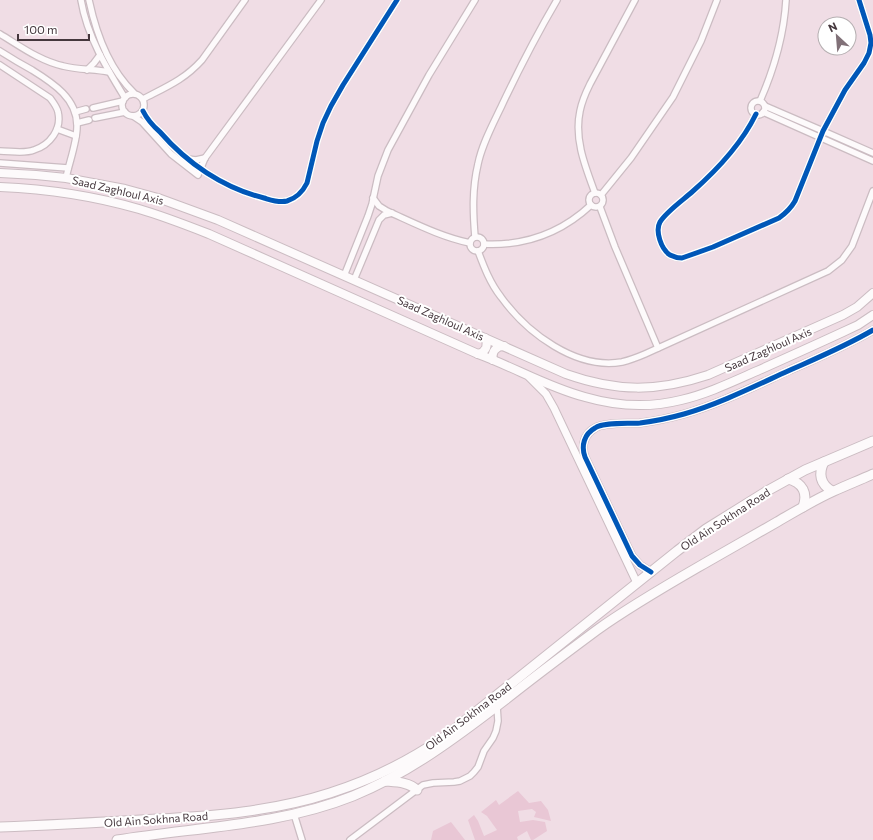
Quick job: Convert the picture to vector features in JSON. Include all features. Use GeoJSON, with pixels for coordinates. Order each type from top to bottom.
{"type":"FeatureCollection","features":[{"type":"Feature","properties":{"kind":"main road","name":"Saad Zaghloul Axis"},"geometry":{"type":"LineString","coordinates":[[0,173],[66,178],[141,193],[183,206],[218,220],[566,374],[583,380],[619,387],[655,388],[691,381],[708,375],[843,315],[856,307],[873,293]]}},
{"type":"Feature","properties":{"kind":"main road","name":"Saad Zaghloul Axis"},"geometry":{"type":"LineString","coordinates":[[0,187],[46,190],[106,200],[174,221],[209,234],[529,377],[574,394],[609,403],[627,405],[663,404],[698,396],[822,342],[858,325],[873,315]]}},
{"type":"Feature","properties":{"kind":"main road"},"geometry":{"type":"LineString","coordinates":[[478,354],[483,352],[485,349],[487,344],[485,338]]}},
{"type":"Feature","properties":{"kind":"main road"},"geometry":{"type":"LineString","coordinates":[[493,360],[492,354],[494,350],[498,347],[504,346]]}},
{"type":"Feature","properties":{"kind":"main road","name":"Old Ain Sokhna Road"},"geometry":{"type":"LineString","coordinates":[[0,827],[229,814],[287,805],[330,794],[394,767],[446,736],[676,551],[706,529],[788,479],[873,440]]}},
{"type":"Feature","properties":{"kind":"main road"},"geometry":{"type":"LineString","coordinates":[[824,462],[821,467],[821,479],[823,484],[832,492]]}},
{"type":"Feature","properties":{"kind":"main road","name":"Old Ain Sokhna Road"},"geometry":{"type":"LineString","coordinates":[[117,840],[142,838],[294,814],[351,796],[385,781],[406,770],[440,748],[598,629],[628,609],[803,507],[832,492],[873,474]]}},
{"type":"Feature","properties":{"kind":"main road"},"geometry":{"type":"LineString","coordinates":[[788,479],[800,484],[803,489],[805,501],[803,507]]}},
{"type":"Feature","properties":{"kind":"main road"},"geometry":{"type":"LineString","coordinates":[[385,781],[409,784],[417,790]]}},
{"type":"Feature","properties":{"kind":"street"},"geometry":{"type":"LineString","coordinates":[[81,0],[85,21],[93,40],[124,100]]}},
{"type":"Feature","properties":{"kind":"street"},"geometry":{"type":"LineString","coordinates":[[89,0],[93,17],[108,57],[126,86],[134,94]]}},
{"type":"Feature","properties":{"kind":"street"},"geometry":{"type":"LineString","coordinates":[[143,99],[179,80],[197,66],[244,0]]}},
{"type":"Feature","properties":{"kind":"street"},"geometry":{"type":"LineString","coordinates":[[133,116],[139,115],[143,111],[145,105],[140,95],[127,95],[122,108],[125,112],[142,122],[163,146],[198,175],[205,158],[321,0]]}},
{"type":"Feature","properties":{"kind":"street"},"geometry":{"type":"LineString","coordinates":[[143,111],[150,122],[165,138],[201,170],[230,186],[251,195],[274,201],[288,201],[300,194],[304,189],[307,183],[323,123],[331,106],[342,86],[397,0]]}},
{"type":"Feature","properties":{"kind":"street"},"geometry":{"type":"LineString","coordinates":[[344,276],[368,216],[378,176],[388,150],[429,75],[475,0]]}},
{"type":"Feature","properties":{"kind":"street"},"geometry":{"type":"LineString","coordinates":[[475,237],[473,208],[478,163],[493,123],[523,61],[556,0]]}},
{"type":"Feature","properties":{"kind":"street"},"geometry":{"type":"LineString","coordinates":[[595,193],[584,161],[578,137],[580,109],[584,96],[634,0]]}},
{"type":"Feature","properties":{"kind":"street"},"geometry":{"type":"LineString","coordinates":[[601,195],[619,174],[673,97],[701,41],[717,0]]}},
{"type":"Feature","properties":{"kind":"street"},"geometry":{"type":"LineString","coordinates":[[760,101],[769,80],[780,42],[786,0]]}},
{"type":"Feature","properties":{"kind":"street"},"geometry":{"type":"LineString","coordinates":[[764,109],[759,114],[756,114],[741,140],[727,158],[660,222],[658,231],[660,240],[671,256],[676,258],[687,257],[772,221],[784,215],[788,211],[795,201],[823,131],[845,90],[864,63],[869,53],[871,43],[870,35],[859,0]]}},
{"type":"Feature","properties":{"kind":"street"},"geometry":{"type":"LineString","coordinates":[[0,34],[27,51],[61,66],[109,72]]}},
{"type":"Feature","properties":{"kind":"street"},"geometry":{"type":"LineString","coordinates":[[93,40],[100,37]]}},
{"type":"Feature","properties":{"kind":"street"},"geometry":{"type":"LineString","coordinates":[[0,51],[55,85],[67,97],[77,123],[76,136],[66,178]]}},
{"type":"Feature","properties":{"kind":"street"},"geometry":{"type":"LineString","coordinates":[[87,70],[100,55]]}},
{"type":"Feature","properties":{"kind":"street"},"geometry":{"type":"LineString","coordinates":[[0,65],[50,98],[55,104],[59,119],[55,134],[46,144],[33,151],[0,151]]}},
{"type":"Feature","properties":{"kind":"street"},"geometry":{"type":"LineString","coordinates":[[93,108],[124,100]]}},
{"type":"Feature","properties":{"kind":"street"},"geometry":{"type":"LineString","coordinates":[[756,114],[752,112],[751,106],[756,101],[760,101]]}},
{"type":"Feature","properties":{"kind":"street"},"geometry":{"type":"LineString","coordinates":[[760,101],[762,102],[764,109],[873,161]]}},
{"type":"Feature","properties":{"kind":"street"},"geometry":{"type":"LineString","coordinates":[[74,112],[86,109]]}},
{"type":"Feature","properties":{"kind":"street"},"geometry":{"type":"LineString","coordinates":[[764,109],[823,131],[873,153]]}},
{"type":"Feature","properties":{"kind":"street"},"geometry":{"type":"LineString","coordinates":[[77,123],[125,112]]}},
{"type":"Feature","properties":{"kind":"street"},"geometry":{"type":"LineString","coordinates":[[57,129],[76,136]]}},
{"type":"Feature","properties":{"kind":"street"},"geometry":{"type":"LineString","coordinates":[[187,159],[196,160],[205,158]]}},
{"type":"Feature","properties":{"kind":"street"},"geometry":{"type":"LineString","coordinates":[[0,163],[68,168]]}},
{"type":"Feature","properties":{"kind":"street"},"geometry":{"type":"LineString","coordinates":[[478,251],[487,274],[501,298],[540,338],[561,350],[588,360],[609,363],[620,362],[633,359],[658,348],[820,275],[835,266],[852,246],[873,191]]}},
{"type":"Feature","properties":{"kind":"street"},"geometry":{"type":"LineString","coordinates":[[595,193],[601,195]]}},
{"type":"Feature","properties":{"kind":"street"},"geometry":{"type":"LineString","coordinates":[[591,205],[589,198],[595,193]]}},
{"type":"Feature","properties":{"kind":"street"},"geometry":{"type":"LineString","coordinates":[[600,206],[603,202],[601,195]]}},
{"type":"Feature","properties":{"kind":"street"},"geometry":{"type":"LineString","coordinates":[[373,198],[379,206],[392,213],[446,236],[470,243]]}},
{"type":"Feature","properties":{"kind":"street"},"geometry":{"type":"LineString","coordinates":[[484,244],[510,244],[542,236],[557,230],[591,205]]}},
{"type":"Feature","properties":{"kind":"street"},"geometry":{"type":"LineString","coordinates":[[591,205],[595,207],[600,206]]}},
{"type":"Feature","properties":{"kind":"street"},"geometry":{"type":"LineString","coordinates":[[600,206],[615,247],[658,348]]}},
{"type":"Feature","properties":{"kind":"street"},"geometry":{"type":"LineString","coordinates":[[354,280],[379,220],[384,215],[392,213]]}},
{"type":"Feature","properties":{"kind":"street"},"geometry":{"type":"LineString","coordinates":[[368,216],[379,220]]}},
{"type":"Feature","properties":{"kind":"street"},"geometry":{"type":"LineString","coordinates":[[470,243],[475,237]]}},
{"type":"Feature","properties":{"kind":"street"},"geometry":{"type":"LineString","coordinates":[[475,237],[482,239],[484,244]]}},
{"type":"Feature","properties":{"kind":"street"},"geometry":{"type":"LineString","coordinates":[[470,243],[472,249],[478,251]]}},
{"type":"Feature","properties":{"kind":"street"},"geometry":{"type":"LineString","coordinates":[[478,251],[484,244]]}},
{"type":"Feature","properties":{"kind":"street"},"geometry":{"type":"LineString","coordinates":[[651,572],[640,565],[632,556],[584,454],[584,444],[589,433],[594,428],[605,424],[654,421],[699,409],[771,379],[852,342],[873,330]]}},
{"type":"Feature","properties":{"kind":"street"},"geometry":{"type":"LineString","coordinates":[[529,377],[541,388],[554,408],[637,583]]}},
{"type":"Feature","properties":{"kind":"street"},"geometry":{"type":"LineString","coordinates":[[350,840],[423,785],[429,783],[460,781],[470,776],[478,767],[484,751],[496,731],[498,721],[497,706]]}},
{"type":"Feature","properties":{"kind":"street"},"geometry":{"type":"LineString","coordinates":[[294,814],[302,840]]}},
{"type":"Feature","properties":{"kind":"shaded area"},"geometry":{"type":"Polygon","coordinates":[[[518,791],[529,803],[541,801],[548,810],[551,821],[534,817],[536,812],[532,809],[518,811],[520,822],[533,820],[545,822],[547,831],[533,840],[531,840],[527,831],[517,837],[518,840],[475,840],[468,820],[474,815],[484,836],[497,830],[487,816],[481,812],[496,800],[499,805],[518,791]]]}},
{"type":"Feature","properties":{"kind":"shaded area"},"geometry":{"type":"Polygon","coordinates":[[[451,822],[465,840],[431,840],[433,831],[451,822]]]}},
{"type":"Feature","properties":{"kind":"cycle path"},"geometry":{"type":"LineString","coordinates":[[143,111],[150,122],[182,154],[194,164],[220,181],[249,194],[269,200],[284,202],[291,200],[304,189],[307,183],[317,141],[331,106],[397,0]]}},
{"type":"Feature","properties":{"kind":"cycle path"},"geometry":{"type":"LineString","coordinates":[[756,114],[736,147],[710,175],[670,210],[660,222],[658,230],[660,240],[664,249],[670,255],[682,258],[713,247],[779,218],[792,206],[823,131],[845,90],[864,63],[869,53],[871,43],[870,35],[859,0]]}},
{"type":"Feature","properties":{"kind":"cycle path"},"geometry":{"type":"LineString","coordinates":[[651,572],[640,565],[632,556],[585,457],[583,449],[584,441],[588,434],[599,426],[640,423],[673,417],[710,405],[831,352],[873,330]]}}]}
